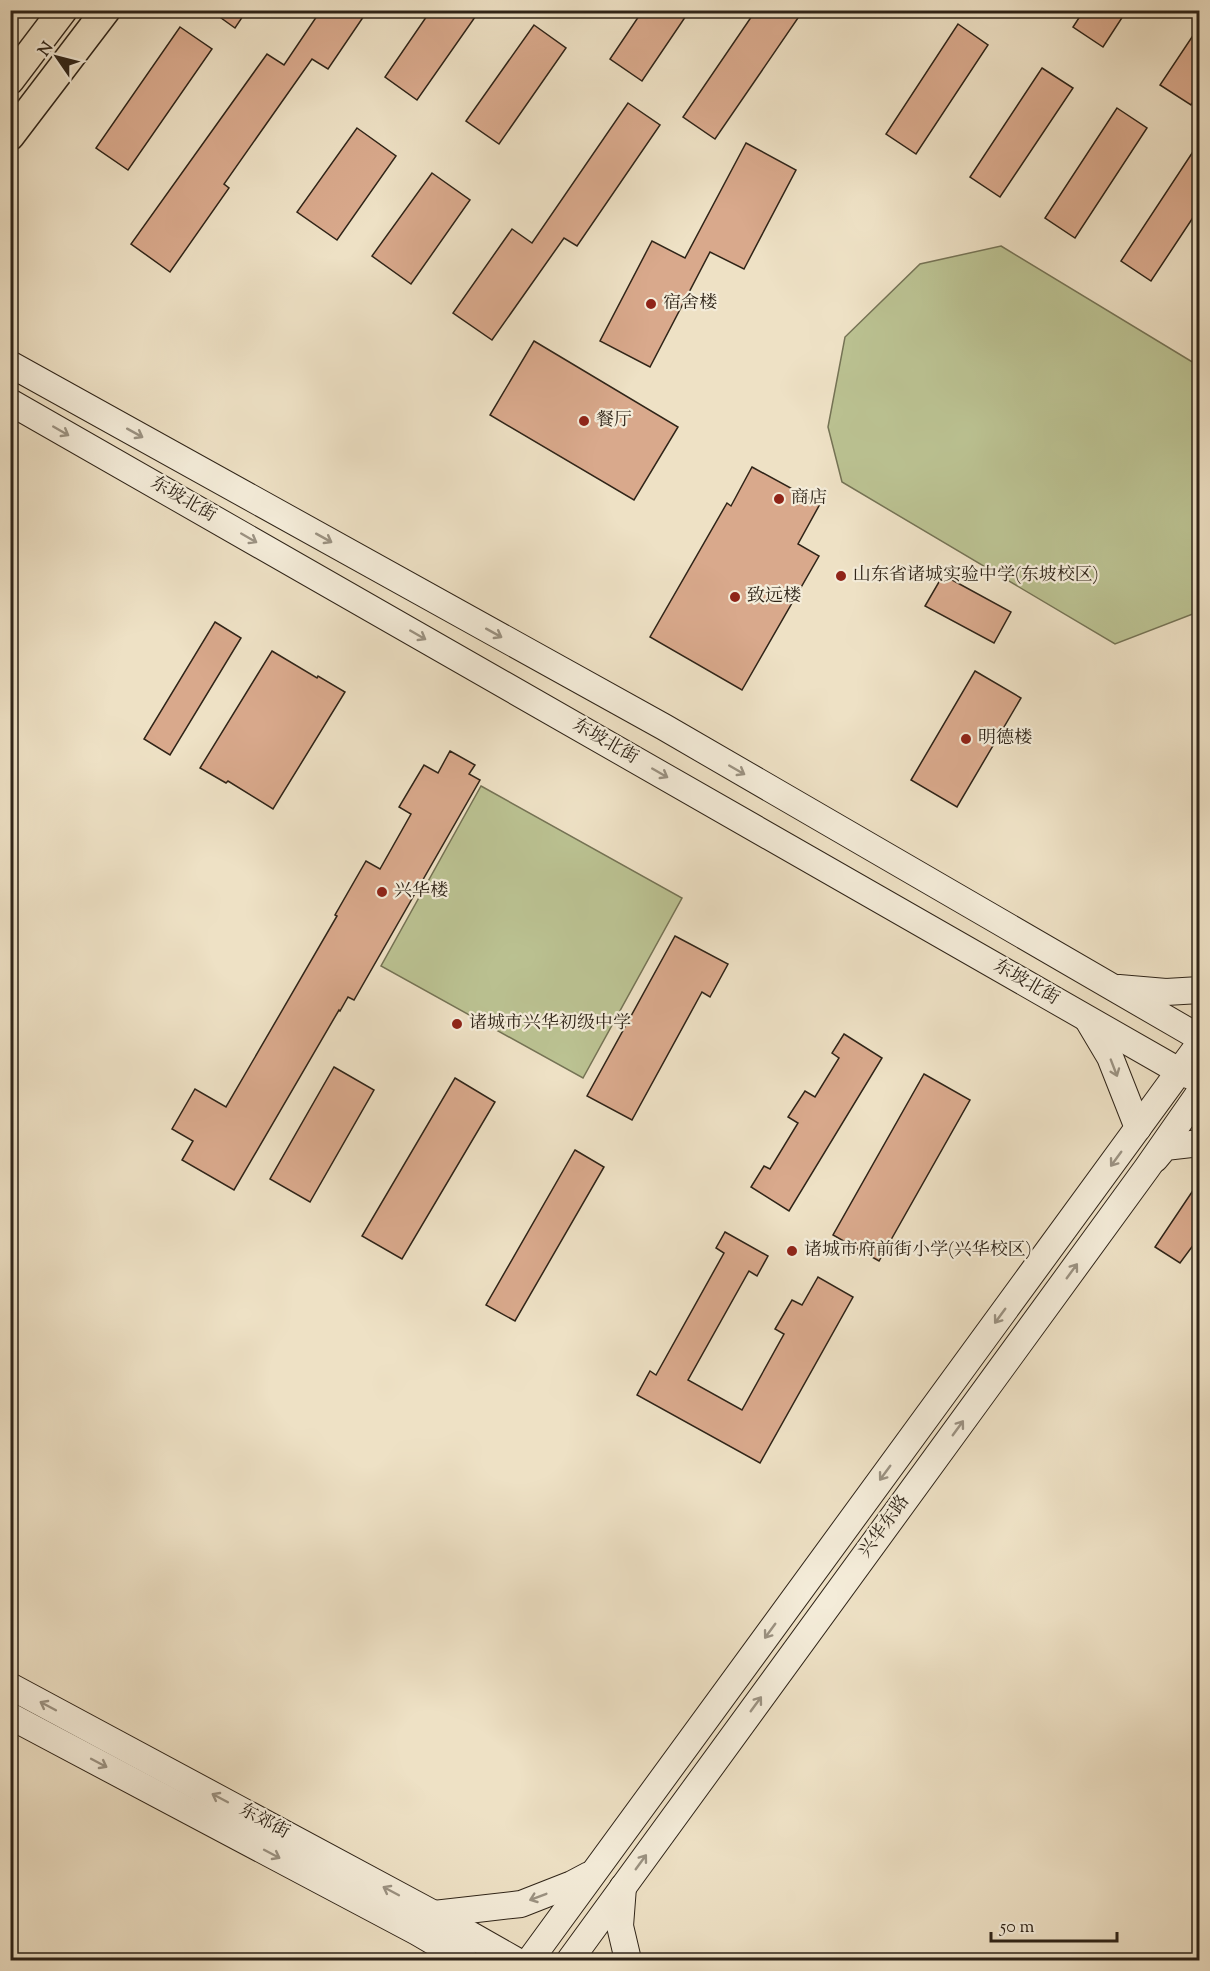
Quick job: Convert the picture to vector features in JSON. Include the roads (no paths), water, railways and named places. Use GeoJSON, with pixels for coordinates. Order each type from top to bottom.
{"type":"FeatureCollection","features":[{"type":"Feature","properties":{"kind":"main road"},"geometry":{"type":"LineString","coordinates":[[10,80],[63,10]]}},
{"type":"Feature","properties":{"kind":"main road"},"geometry":{"type":"LineString","coordinates":[[10,136],[106,10]]}},
{"type":"Feature","properties":{"kind":"main road","name":"东坡北街"},"geometry":{"type":"LineString","coordinates":[[10,364],[664,727],[1200,1038]]}},
{"type":"Feature","properties":{"kind":"main road","name":"东坡北街"},"geometry":{"type":"LineString","coordinates":[[10,402],[1189,1075]]}},
{"type":"Feature","properties":{"kind":"main road"},"geometry":{"type":"LineString","coordinates":[[1109,987],[1166,992],[1200,990]]}},
{"type":"Feature","properties":{"kind":"main road"},"geometry":{"type":"LineString","coordinates":[[1086,1017],[1110,1058],[1138,1128]]}},
{"type":"Feature","properties":{"kind":"main road"},"geometry":{"type":"LineString","coordinates":[[530,1960],[1138,1128],[1189,1075],[1200,1043]]}},
{"type":"Feature","properties":{"kind":"main road","name":"兴华东路"},"geometry":{"type":"LineString","coordinates":[[570,1960],[1200,1092]]}},
{"type":"Feature","properties":{"kind":"main road"},"geometry":{"type":"LineString","coordinates":[[1147,1168],[1165,1147],[1200,1143]]}},
{"type":"Feature","properties":{"kind":"main road","name":"东郊街"},"geometry":{"type":"LineString","coordinates":[[10,1686],[426,1923],[465,1960]]}},
{"type":"Feature","properties":{"kind":"main road","name":"东郊街"},"geometry":{"type":"LineString","coordinates":[[10,1716],[426,1923],[516,1960]]}},
{"type":"Feature","properties":{"kind":"main road"},"geometry":{"type":"LineString","coordinates":[[429,1960],[426,1923],[521,1904],[573,1884],[592,1874]]}},
{"type":"Feature","properties":{"kind":"main road"},"geometry":{"type":"LineString","coordinates":[[622,1887],[620,1926],[628,1960]]}},
{"type":"Feature","properties":{"kind":"place","name":"宿舍楼"},"geometry":{"type":"Point","coordinates":[651,304]}},
{"type":"Feature","properties":{"kind":"place","name":"餐厅"},"geometry":{"type":"Point","coordinates":[584,421]}},
{"type":"Feature","properties":{"kind":"place","name":"商店"},"geometry":{"type":"Point","coordinates":[779,499]}},
{"type":"Feature","properties":{"kind":"place","name":"山东省诸城实验中学(东坡校区)"},"geometry":{"type":"Point","coordinates":[841,576]}},
{"type":"Feature","properties":{"kind":"place","name":"致远楼"},"geometry":{"type":"Point","coordinates":[735,597]}},
{"type":"Feature","properties":{"kind":"place","name":"明德楼"},"geometry":{"type":"Point","coordinates":[966,739]}},
{"type":"Feature","properties":{"kind":"place","name":"兴华楼"},"geometry":{"type":"Point","coordinates":[382,892]}},
{"type":"Feature","properties":{"kind":"place","name":"诸城市兴华初级中学"},"geometry":{"type":"Point","coordinates":[457,1024]}},
{"type":"Feature","properties":{"kind":"place","name":"诸城市府前街小学(兴华校区)"},"geometry":{"type":"Point","coordinates":[792,1251]}}]}
